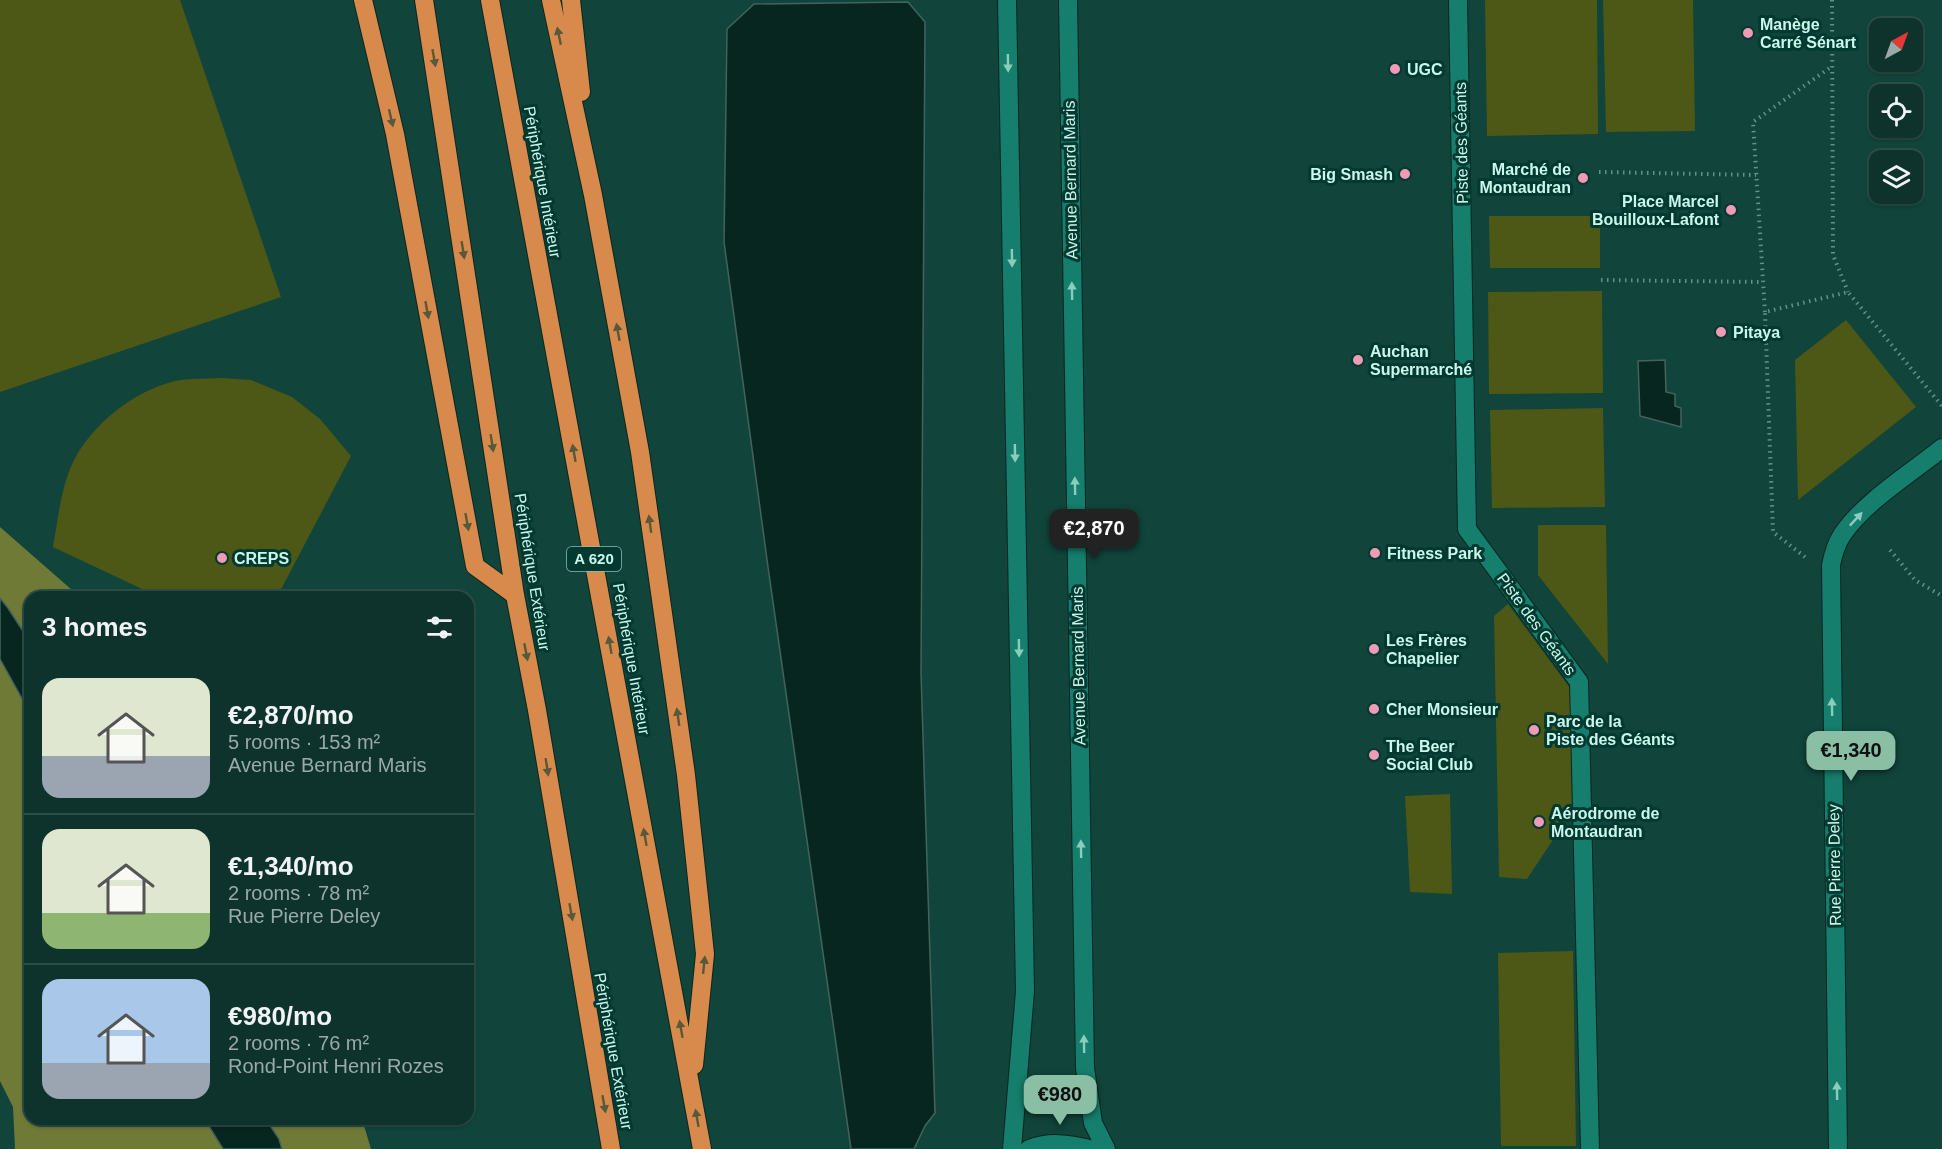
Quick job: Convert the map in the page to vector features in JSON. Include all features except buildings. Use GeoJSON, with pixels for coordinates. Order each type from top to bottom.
{"type":"FeatureCollection","features":[{"type":"Feature","properties":{"kind":"highway"},"geometry":{"type":"LineString","coordinates":[[363,0],[395,134],[475,566],[515,595]]}},
{"type":"Feature","properties":{"kind":"highway","name":"Périphérique Extérieur"},"geometry":{"type":"LineString","coordinates":[[424,0],[515,595],[537,710],[611,1149]]}},
{"type":"Feature","properties":{"kind":"highway","name":"Périphérique Intérieur"},"geometry":{"type":"LineString","coordinates":[[490,0],[702,1149]]}},
{"type":"Feature","properties":{"kind":"highway"},"geometry":{"type":"LineString","coordinates":[[551,0],[593,195],[640,452],[684,764],[705,954],[691,1086]]}},
{"type":"Feature","properties":{"kind":"highway"},"geometry":{"type":"LineString","coordinates":[[571,0],[593,195]]}},
{"type":"Feature","properties":{"kind":"street"},"geometry":{"type":"LineString","coordinates":[[1007,0],[1025,992],[1012,1149]]}},
{"type":"Feature","properties":{"kind":"street","name":"Avenue Bernard Maris"},"geometry":{"type":"LineString","coordinates":[[1068,0],[1085,1068],[1093,1123],[1106,1149]]}},
{"type":"Feature","properties":{"kind":"street","name":"Piste des Géants"},"geometry":{"type":"LineString","coordinates":[[1458,0],[1467,529],[1579,682],[1590,1149]]}},
{"type":"Feature","properties":{"kind":"street","name":"Rue Pierre Deley"},"geometry":{"type":"LineString","coordinates":[[1838,1149],[1831,565],[1842,535],[1856,519],[1870,505],[1942,448]]}},
{"type":"Feature","properties":{"kind":"street"},"geometry":{"type":"LineString","coordinates":[[1029,1149],[1036,1146],[1063,1144],[1089,1149]]}},
{"type":"Feature","properties":{"kind":"path"},"geometry":{"type":"LineString","coordinates":[[1832,0],[1833,255],[1848,292],[1942,406]]}},
{"type":"Feature","properties":{"kind":"path"},"geometry":{"type":"LineString","coordinates":[[1806,558],[1773,532],[1765,312],[1753,122],[1831,67]]}},
{"type":"Feature","properties":{"kind":"path"},"geometry":{"type":"LineString","coordinates":[[1599,172],[1756,175]]}},
{"type":"Feature","properties":{"kind":"path"},"geometry":{"type":"LineString","coordinates":[[1601,280],[1762,282]]}},
{"type":"Feature","properties":{"kind":"path"},"geometry":{"type":"LineString","coordinates":[[1765,312],[1848,292]]}},
{"type":"Feature","properties":{"kind":"path"},"geometry":{"type":"LineString","coordinates":[[1890,550],[1915,580],[1942,596]]}},
{"type":"Feature","properties":{"kind":"green space"},"geometry":{"type":"Polygon","coordinates":[[[0,0],[180,0],[281,297],[0,392],[0,0]]]}},
{"type":"Feature","properties":{"kind":"green space"},"geometry":{"type":"Polygon","coordinates":[[[1485,0],[1597,0],[1598,134],[1487,136],[1485,0]]]}},
{"type":"Feature","properties":{"kind":"green space"},"geometry":{"type":"Polygon","coordinates":[[[1603,0],[1693,0],[1695,131],[1606,132],[1603,0]]]}},
{"type":"Feature","properties":{"kind":"green space"},"geometry":{"type":"Polygon","coordinates":[[[1489,216],[1600,216],[1600,268],[1490,268],[1489,216]]]}},
{"type":"Feature","properties":{"kind":"green space"},"geometry":{"type":"Polygon","coordinates":[[[1602,291],[1603,393],[1489,394],[1488,292],[1602,291]]]}},
{"type":"Feature","properties":{"kind":"green space"},"geometry":{"type":"Polygon","coordinates":[[[1846,320],[1916,407],[1798,500],[1795,360],[1846,320]]]}},
{"type":"Feature","properties":{"kind":"green space"},"geometry":{"type":"Polygon","coordinates":[[[251,380],[292,397],[320,419],[351,456],[280,591],[146,591],[53,547],[60,504],[69,472],[81,448],[91,435],[116,411],[144,393],[175,381],[251,380]]]}},
{"type":"Feature","properties":{"kind":"green space"},"geometry":{"type":"Polygon","coordinates":[[[1603,408],[1605,507],[1492,508],[1490,410],[1603,408]]]}},
{"type":"Feature","properties":{"kind":"green space"},"geometry":{"type":"Polygon","coordinates":[[[1538,525],[1606,525],[1608,664],[1538,575],[1538,525]]]}},
{"type":"Feature","properties":{"kind":"green space"},"geometry":{"type":"Polygon","coordinates":[[[0,527],[73,591],[24,591],[24,633],[0,598],[0,527]]]}},
{"type":"Feature","properties":{"kind":"green space"},"geometry":{"type":"Polygon","coordinates":[[[1508,604],[1570,688],[1572,811],[1527,879],[1499,877],[1494,616],[1508,604]]]}},
{"type":"Feature","properties":{"kind":"green space"},"geometry":{"type":"Polygon","coordinates":[[[0,659],[24,702],[24,1125],[209,1125],[223,1149],[15,1149],[13,1107],[0,1081],[0,659]]]}},
{"type":"Feature","properties":{"kind":"green space"},"geometry":{"type":"Polygon","coordinates":[[[1450,794],[1452,894],[1410,892],[1405,796],[1450,794]]]}},
{"type":"Feature","properties":{"kind":"green space"},"geometry":{"type":"Polygon","coordinates":[[[1573,951],[1576,1146],[1501,1146],[1498,953],[1573,951]]]}},
{"type":"Feature","properties":{"kind":"green space"},"geometry":{"type":"Polygon","coordinates":[[[270,1125],[364,1125],[371,1149],[282,1149],[270,1125]]]}},
{"type":"Feature","properties":{"kind":"water"},"geometry":{"type":"Polygon","coordinates":[[[908,2],[925,22],[921,673],[935,1113],[925,1126],[914,1149],[851,1149],[724,242],[727,29],[754,4],[908,2]]]}},
{"type":"Feature","properties":{"kind":"water"},"geometry":{"type":"Polygon","coordinates":[[[1665,360],[1666,392],[1675,394],[1675,406],[1681,408],[1681,427],[1640,416],[1638,361],[1665,360]]]}},
{"type":"Feature","properties":{"kind":"water"},"geometry":{"type":"Polygon","coordinates":[[[0,598],[24,633],[24,702],[0,659],[0,598]]]}},
{"type":"Feature","properties":{"kind":"water"},"geometry":{"type":"Polygon","coordinates":[[[209,1125],[270,1125],[279,1139],[282,1149],[223,1149],[209,1125]]]}},
{"type":"Feature","properties":{"kind":"place","name":"Manège Carré Sénart"},"geometry":{"type":"Point","coordinates":[1748,33]}},
{"type":"Feature","properties":{"kind":"place","name":"UGC"},"geometry":{"type":"Point","coordinates":[1395,69]}},
{"type":"Feature","properties":{"kind":"place","name":"Big Smash"},"geometry":{"type":"Point","coordinates":[1405,174]}},
{"type":"Feature","properties":{"kind":"place","name":"Marché de Montaudran"},"geometry":{"type":"Point","coordinates":[1583,178]}},
{"type":"Feature","properties":{"kind":"place","name":"Place Marcel Bouilloux-Lafont"},"geometry":{"type":"Point","coordinates":[1731,210]}},
{"type":"Feature","properties":{"kind":"place","name":"Pitaya"},"geometry":{"type":"Point","coordinates":[1721,332]}},
{"type":"Feature","properties":{"kind":"place","name":"Auchan Supermarché"},"geometry":{"type":"Point","coordinates":[1358,360]}},
{"type":"Feature","properties":{"kind":"place","name":"Fitness Park"},"geometry":{"type":"Point","coordinates":[1375,553]}},
{"type":"Feature","properties":{"kind":"place","name":"CREPS"},"geometry":{"type":"Point","coordinates":[222,558]}},
{"type":"Feature","properties":{"kind":"place","name":"Les Frères Chapelier"},"geometry":{"type":"Point","coordinates":[1374,649]}},
{"type":"Feature","properties":{"kind":"place","name":"Cher Monsieur"},"geometry":{"type":"Point","coordinates":[1374,709]}},
{"type":"Feature","properties":{"kind":"place","name":"Parc de la Piste des Géants"},"geometry":{"type":"Point","coordinates":[1534,730]}},
{"type":"Feature","properties":{"kind":"place","name":"The Beer Social Club"},"geometry":{"type":"Point","coordinates":[1374,755]}},
{"type":"Feature","properties":{"kind":"place","name":"Aérodrome de Montaudran"},"geometry":{"type":"Point","coordinates":[1539,822]}}]}
